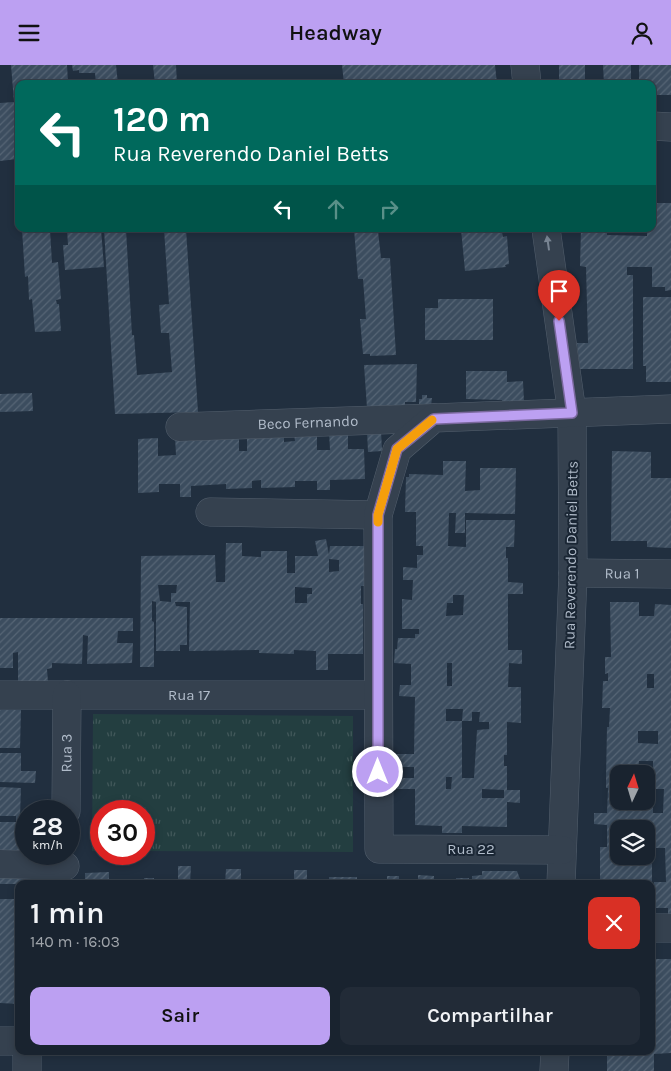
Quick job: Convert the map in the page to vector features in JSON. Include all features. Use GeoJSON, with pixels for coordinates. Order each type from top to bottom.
{"type":"FeatureCollection","features":[{"type":"Feature","properties":{"kind":"street"},"geometry":{"type":"LineString","coordinates":[[525,65],[527,80]]}},
{"type":"Feature","properties":{"kind":"street"},"geometry":{"type":"LineString","coordinates":[[656,126],[671,127]]}},
{"type":"Feature","properties":{"kind":"street","name":"Rua Reverendo Daniel Betts"},"geometry":{"type":"LineString","coordinates":[[546,232],[572,413],[573,573],[561,880]]}},
{"type":"Feature","properties":{"kind":"street","name":"Beco Fernando"},"geometry":{"type":"LineString","coordinates":[[180,427],[671,409]]}},
{"type":"Feature","properties":{"kind":"street"},"geometry":{"type":"LineString","coordinates":[[377,695],[378,515],[397,449],[434,419]]}},
{"type":"Feature","properties":{"kind":"street"},"geometry":{"type":"LineString","coordinates":[[210,512],[378,515]]}},
{"type":"Feature","properties":{"kind":"street","name":"Rua 1"},"geometry":{"type":"LineString","coordinates":[[573,573],[671,574]]}},
{"type":"Feature","properties":{"kind":"street","name":"Rua 17"},"geometry":{"type":"LineString","coordinates":[[0,695],[377,695]]}},
{"type":"Feature","properties":{"kind":"street","name":"Rua 3"},"geometry":{"type":"LineString","coordinates":[[66,800],[67,695]]}},
{"type":"Feature","properties":{"kind":"street","name":"Rua 22"},"geometry":{"type":"LineString","coordinates":[[377,695],[379,849],[562,850]]}},
{"type":"Feature","properties":{"kind":"street"},"geometry":{"type":"LineString","coordinates":[[0,864],[65,868]]}},
{"type":"Feature","properties":{"kind":"street"},"geometry":{"type":"LineString","coordinates":[[655,928],[671,929]]}},
{"type":"Feature","properties":{"kind":"street"},"geometry":{"type":"LineString","coordinates":[[0,1041],[15,1041]]}},
{"type":"Feature","properties":{"kind":"street"},"geometry":{"type":"LineString","coordinates":[[27,1055],[27,1071]]}},
{"type":"Feature","properties":{"kind":"street"},"geometry":{"type":"LineString","coordinates":[[554,1071],[555,1055]]}},
{"type":"Feature","properties":{"kind":"green space"},"geometry":{"type":"Polygon","coordinates":[[[93,714],[353,716],[353,852],[155,851],[155,800],[92,800],[93,714]]]}},
{"type":"Feature","properties":{"kind":"building"},"geometry":{"type":"Polygon","coordinates":[[[11,65],[67,65],[68,80],[15,80],[15,159],[0,161],[0,103],[14,102],[11,65]]]}},
{"type":"Feature","properties":{"kind":"building"},"geometry":{"type":"Polygon","coordinates":[[[72,65],[116,65],[118,80],[96,80],[95,73],[79,73],[79,70],[73,71],[72,65]]]}},
{"type":"Feature","properties":{"kind":"building"},"geometry":{"type":"Polygon","coordinates":[[[153,65],[176,65],[177,80],[155,80],[153,65]]]}},
{"type":"Feature","properties":{"kind":"building"},"geometry":{"type":"Polygon","coordinates":[[[342,65],[495,65],[497,80],[344,80],[342,65]]]}},
{"type":"Feature","properties":{"kind":"building"},"geometry":{"type":"Polygon","coordinates":[[[559,65],[585,65],[585,80],[559,80],[559,65]]]}},
{"type":"Feature","properties":{"kind":"building"},"geometry":{"type":"Polygon","coordinates":[[[603,65],[631,65],[631,80],[604,80],[603,65]]]}},
{"type":"Feature","properties":{"kind":"building"},"geometry":{"type":"Polygon","coordinates":[[[639,65],[671,65],[671,95],[656,95],[656,80],[639,80],[639,65]]]}},
{"type":"Feature","properties":{"kind":"building"},"geometry":{"type":"Polygon","coordinates":[[[656,203],[671,203],[671,290],[665,291],[665,287],[652,287],[652,267],[627,267],[627,275],[633,275],[633,369],[580,369],[577,343],[588,343],[586,267],[580,266],[581,232],[607,232],[607,235],[647,236],[647,232],[656,232],[656,203]]]}},
{"type":"Feature","properties":{"kind":"building"},"geometry":{"type":"Polygon","coordinates":[[[22,232],[50,232],[52,263],[58,262],[61,299],[56,300],[57,304],[59,304],[61,331],[35,332],[32,299],[29,300],[28,276],[25,277],[22,232]]]}},
{"type":"Feature","properties":{"kind":"building"},"geometry":{"type":"Polygon","coordinates":[[[67,232],[101,232],[104,267],[65,270],[63,245],[68,245],[67,232]]]}},
{"type":"Feature","properties":{"kind":"building"},"geometry":{"type":"Polygon","coordinates":[[[104,232],[126,232],[132,335],[134,335],[137,375],[172,372],[169,333],[161,333],[159,305],[169,304],[164,232],[186,232],[198,412],[115,414],[104,232]]]}},
{"type":"Feature","properties":{"kind":"building"},"geometry":{"type":"Polygon","coordinates":[[[354,232],[378,232],[381,258],[390,258],[396,355],[370,356],[370,354],[363,354],[360,319],[366,319],[363,279],[358,279],[354,232]]]}},
{"type":"Feature","properties":{"kind":"building"},"geometry":{"type":"Polygon","coordinates":[[[461,232],[502,232],[503,237],[507,236],[509,264],[505,265],[506,267],[465,271],[461,232]]]}},
{"type":"Feature","properties":{"kind":"building"},"geometry":{"type":"Polygon","coordinates":[[[643,297],[671,297],[671,382],[646,382],[646,366],[643,366],[643,297]]]}},
{"type":"Feature","properties":{"kind":"building"},"geometry":{"type":"Polygon","coordinates":[[[438,299],[493,299],[493,340],[425,340],[425,308],[438,308],[438,299]]]}},
{"type":"Feature","properties":{"kind":"building"},"geometry":{"type":"Polygon","coordinates":[[[417,364],[416,402],[405,402],[405,407],[367,408],[364,365],[417,364]]]}},
{"type":"Feature","properties":{"kind":"building"},"geometry":{"type":"Polygon","coordinates":[[[466,371],[507,371],[507,382],[523,381],[524,402],[502,403],[502,400],[466,399],[466,371]]]}},
{"type":"Feature","properties":{"kind":"building"},"geometry":{"type":"Polygon","coordinates":[[[32,393],[33,411],[0,412],[0,394],[32,393]]]}},
{"type":"Feature","properties":{"kind":"building"},"geometry":{"type":"Polygon","coordinates":[[[422,395],[432,398],[431,406],[419,407],[419,399],[422,399],[422,395]]]}},
{"type":"Feature","properties":{"kind":"building"},"geometry":{"type":"Polygon","coordinates":[[[381,430],[382,451],[368,452],[367,431],[381,430]]]}},
{"type":"Feature","properties":{"kind":"building"},"geometry":{"type":"Polygon","coordinates":[[[329,432],[348,432],[348,449],[364,449],[365,479],[330,480],[330,490],[317,490],[317,481],[295,481],[295,487],[261,488],[261,480],[252,481],[252,488],[226,489],[226,484],[191,486],[191,497],[180,497],[180,484],[159,484],[159,492],[138,493],[138,439],[158,438],[158,456],[176,455],[175,437],[239,435],[239,451],[247,451],[247,435],[284,434],[284,442],[295,441],[294,433],[317,433],[317,450],[330,450],[329,432]]]}},
{"type":"Feature","properties":{"kind":"building"},"geometry":{"type":"Polygon","coordinates":[[[612,451],[651,452],[651,478],[671,478],[671,548],[647,547],[647,541],[611,541],[612,451]]]}},
{"type":"Feature","properties":{"kind":"building"},"geometry":{"type":"Polygon","coordinates":[[[443,461],[466,461],[465,491],[480,490],[480,468],[516,468],[515,514],[465,513],[465,533],[455,533],[456,513],[449,513],[448,546],[466,547],[466,520],[515,520],[514,547],[506,547],[508,582],[523,583],[523,594],[508,594],[508,650],[522,650],[522,664],[509,663],[508,687],[521,687],[521,723],[507,722],[507,755],[504,755],[504,766],[507,766],[507,790],[520,790],[520,803],[507,802],[507,827],[462,826],[462,833],[442,833],[442,826],[415,825],[415,789],[397,789],[397,778],[414,778],[414,767],[393,767],[394,754],[414,754],[415,697],[399,696],[400,685],[411,685],[411,664],[394,663],[398,638],[415,638],[415,634],[419,634],[419,629],[402,629],[402,599],[412,600],[413,580],[403,580],[403,567],[417,568],[417,555],[423,555],[423,546],[416,546],[416,512],[405,512],[406,477],[409,477],[409,474],[443,475],[443,461]],[[453,595],[453,603],[447,603],[446,616],[463,615],[464,595],[453,595]],[[447,663],[447,686],[452,686],[452,663],[447,663]],[[446,709],[446,721],[462,721],[463,709],[446,709]],[[472,712],[472,721],[462,721],[462,778],[474,778],[477,730],[489,729],[489,722],[479,722],[480,712],[472,712]],[[446,777],[446,789],[451,789],[452,777],[446,777]],[[482,789],[482,798],[504,798],[504,790],[482,789]]]}},
{"type":"Feature","properties":{"kind":"building"},"geometry":{"type":"Polygon","coordinates":[[[326,539],[329,555],[330,546],[364,546],[364,586],[361,586],[363,654],[328,654],[328,670],[316,670],[316,651],[294,650],[294,654],[259,653],[259,650],[189,651],[190,602],[175,602],[176,606],[187,607],[187,645],[180,645],[180,651],[156,651],[156,602],[152,601],[154,667],[140,667],[141,556],[215,555],[216,582],[225,582],[226,543],[242,543],[242,556],[261,557],[261,551],[287,551],[287,573],[295,573],[295,556],[318,556],[315,541],[326,539]],[[329,559],[329,572],[339,571],[339,560],[329,559]],[[158,585],[160,601],[171,602],[171,593],[176,593],[177,585],[158,585]],[[295,587],[295,603],[307,603],[307,594],[312,594],[312,588],[295,587]]]}},
{"type":"Feature","properties":{"kind":"building"},"geometry":{"type":"Polygon","coordinates":[[[610,602],[639,602],[639,616],[654,616],[655,604],[671,605],[671,918],[668,918],[668,908],[655,908],[655,882],[666,882],[665,848],[655,848],[655,820],[610,820],[610,865],[652,865],[652,880],[600,880],[600,847],[607,847],[607,825],[594,824],[594,813],[607,813],[607,727],[609,727],[610,708],[602,708],[603,681],[608,681],[608,673],[605,674],[605,657],[611,657],[610,602]],[[647,674],[647,688],[654,688],[654,674],[647,674]],[[638,731],[638,743],[658,744],[658,731],[638,731]]]}},
{"type":"Feature","properties":{"kind":"building"},"geometry":{"type":"Polygon","coordinates":[[[0,618],[133,618],[133,631],[118,631],[117,643],[133,643],[132,663],[87,664],[88,636],[83,635],[82,664],[52,663],[52,668],[47,669],[48,682],[18,682],[18,652],[13,653],[13,668],[0,668],[0,618]]]}},
{"type":"Feature","properties":{"kind":"building"},"geometry":{"type":"Polygon","coordinates":[[[0,710],[21,710],[20,748],[0,748],[0,710]]]}},
{"type":"Feature","properties":{"kind":"building"},"geometry":{"type":"Polygon","coordinates":[[[0,753],[21,753],[21,771],[36,771],[35,783],[0,782],[0,753]]]}},
{"type":"Feature","properties":{"kind":"building"},"geometry":{"type":"Polygon","coordinates":[[[0,787],[21,788],[21,800],[15,800],[15,816],[0,816],[0,787]]]}},
{"type":"Feature","properties":{"kind":"building"},"geometry":{"type":"Polygon","coordinates":[[[0,822],[15,822],[15,853],[0,851],[0,822]]]}},
{"type":"Feature","properties":{"kind":"building"},"geometry":{"type":"Polygon","coordinates":[[[178,866],[191,866],[190,880],[178,880],[178,866]]]}},
{"type":"Feature","properties":{"kind":"building"},"geometry":{"type":"Polygon","coordinates":[[[226,869],[241,869],[241,880],[225,880],[226,869]]]}},
{"type":"Feature","properties":{"kind":"building"},"geometry":{"type":"Polygon","coordinates":[[[294,870],[307,870],[307,880],[294,880],[294,870]]]}},
{"type":"Feature","properties":{"kind":"building"},"geometry":{"type":"Polygon","coordinates":[[[482,871],[517,871],[520,880],[472,880],[472,876],[482,875],[482,871]]]}},
{"type":"Feature","properties":{"kind":"building"},"geometry":{"type":"Polygon","coordinates":[[[0,872],[37,872],[37,880],[15,880],[15,884],[0,884],[0,872]]]}},
{"type":"Feature","properties":{"kind":"building"},"geometry":{"type":"Polygon","coordinates":[[[109,872],[109,880],[85,880],[85,873],[109,872]]]}},
{"type":"Feature","properties":{"kind":"building"},"geometry":{"type":"Polygon","coordinates":[[[418,875],[434,876],[434,880],[418,880],[418,875]]]}},
{"type":"Feature","properties":{"kind":"building"},"geometry":{"type":"Polygon","coordinates":[[[387,876],[399,876],[399,880],[387,880],[387,876]]]}},
{"type":"Feature","properties":{"kind":"building"},"geometry":{"type":"Polygon","coordinates":[[[329,877],[357,877],[357,880],[329,880],[329,877]]]}},
{"type":"Feature","properties":{"kind":"building"},"geometry":{"type":"Polygon","coordinates":[[[144,878],[154,878],[154,880],[144,880],[144,878]]]}},
{"type":"Feature","properties":{"kind":"building"},"geometry":{"type":"Polygon","coordinates":[[[456,878],[469,878],[469,880],[456,880],[456,878]]]}},
{"type":"Feature","properties":{"kind":"building"},"geometry":{"type":"Polygon","coordinates":[[[0,899],[15,899],[15,1004],[0,1003],[0,899]]]}},
{"type":"Feature","properties":{"kind":"building"},"geometry":{"type":"Polygon","coordinates":[[[655,959],[671,959],[671,1053],[655,1054],[655,959]]]}},
{"type":"Feature","properties":{"kind":"building"},"geometry":{"type":"Polygon","coordinates":[[[607,1055],[654,1055],[654,1071],[607,1071],[607,1055]]]}},
{"type":"Feature","properties":{"kind":"slow traffic"},"geometry":{"type":"LineString","coordinates":[[378,522],[378,515],[397,449],[432,420]]}},
{"type":"Feature","properties":{"kind":"route"},"geometry":{"type":"LineString","coordinates":[[378,772],[378,515],[397,449],[434,419],[572,413],[559,321]]}}]}
